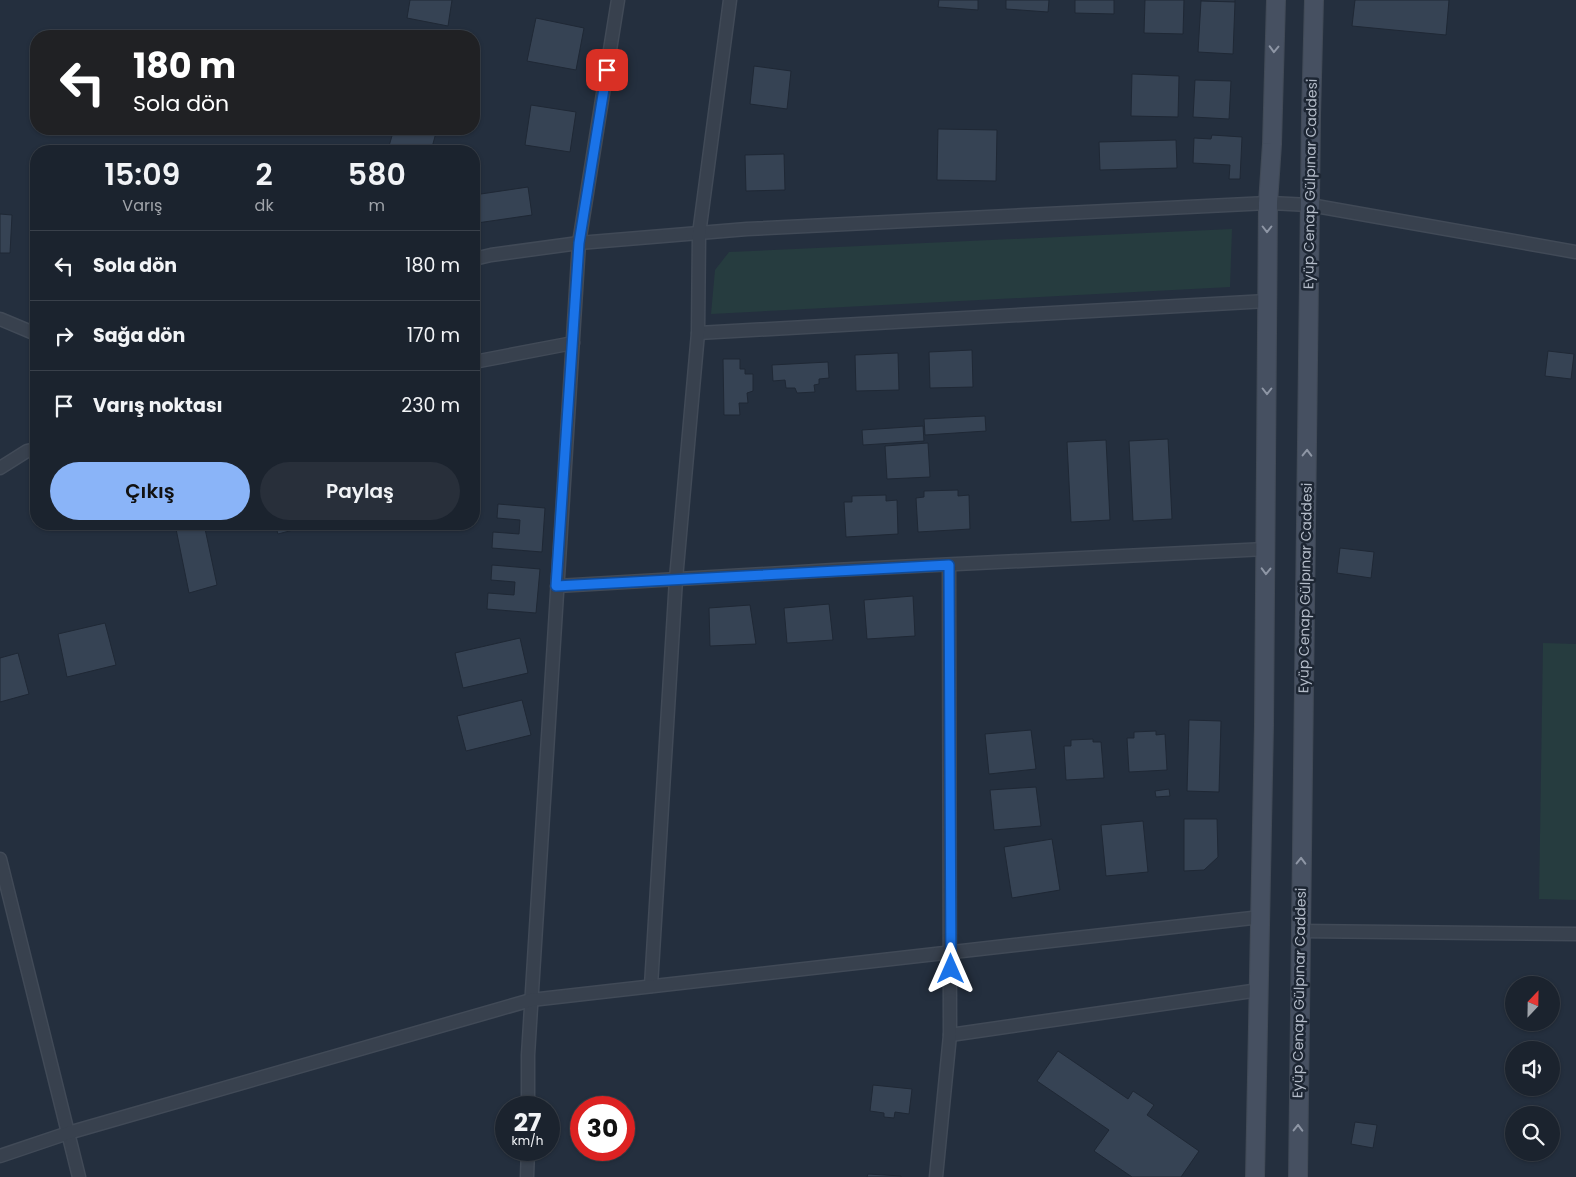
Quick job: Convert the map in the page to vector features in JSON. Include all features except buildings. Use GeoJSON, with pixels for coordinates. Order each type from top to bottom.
{"type":"FeatureCollection","features":[{"type":"Feature","properties":{"kind":"main road"},"geometry":{"type":"LineString","coordinates":[[1255,1177],[1266,549],[1268,203],[1272,144],[1276,0]]}},
{"type":"Feature","properties":{"kind":"main road","name":"Eyüp Cenap Gülpınar Caddesi"},"geometry":{"type":"LineString","coordinates":[[1298,1177],[1310,116],[1314,0]]}},
{"type":"Feature","properties":{"kind":"street"},"geometry":{"type":"LineString","coordinates":[[528,1096],[528,1055],[556,586],[579,243],[618,0]]}},
{"type":"Feature","properties":{"kind":"street"},"geometry":{"type":"LineString","coordinates":[[651,986],[676,579],[698,333],[699,234],[730,0]]}},
{"type":"Feature","properties":{"kind":"street"},"geometry":{"type":"LineString","coordinates":[[480,258],[579,243],[747,229],[1268,203],[1310,205],[1576,252]]}},
{"type":"Feature","properties":{"kind":"street"},"geometry":{"type":"LineString","coordinates":[[698,333],[1267,301]]}},
{"type":"Feature","properties":{"kind":"street"},"geometry":{"type":"LineString","coordinates":[[0,319],[30,332]]}},
{"type":"Feature","properties":{"kind":"street"},"geometry":{"type":"LineString","coordinates":[[480,361],[573,342]]}},
{"type":"Feature","properties":{"kind":"street"},"geometry":{"type":"LineString","coordinates":[[0,468],[30,450]]}},
{"type":"Feature","properties":{"kind":"street"},"geometry":{"type":"LineString","coordinates":[[556,586],[1266,549]]}},
{"type":"Feature","properties":{"kind":"street"},"geometry":{"type":"LineString","coordinates":[[936,1177],[950,1035],[949,565]]}},
{"type":"Feature","properties":{"kind":"street"},"geometry":{"type":"LineString","coordinates":[[0,859],[79,1177]]}},
{"type":"Feature","properties":{"kind":"street"},"geometry":{"type":"LineString","coordinates":[[0,1156],[68,1132],[532,1000],[1260,917]]}},
{"type":"Feature","properties":{"kind":"street"},"geometry":{"type":"LineString","coordinates":[[1300,931],[1576,934]]}},
{"type":"Feature","properties":{"kind":"street"},"geometry":{"type":"LineString","coordinates":[[950,1035],[1259,990]]}},
{"type":"Feature","properties":{"kind":"street"},"geometry":{"type":"LineString","coordinates":[[528,1161],[528,1177]]}},
{"type":"Feature","properties":{"kind":"green space"},"geometry":{"type":"Polygon","coordinates":[[[1232,229],[1230,287],[711,314],[715,270],[729,252],[1232,229]]]}},
{"type":"Feature","properties":{"kind":"green space"},"geometry":{"type":"Polygon","coordinates":[[[1543,643],[1576,644],[1576,900],[1539,899],[1543,643]]]}},
{"type":"Feature","properties":{"kind":"route"},"geometry":{"type":"LineString","coordinates":[[607,70],[579,243],[556,586],[949,565],[951,969]]}}]}
